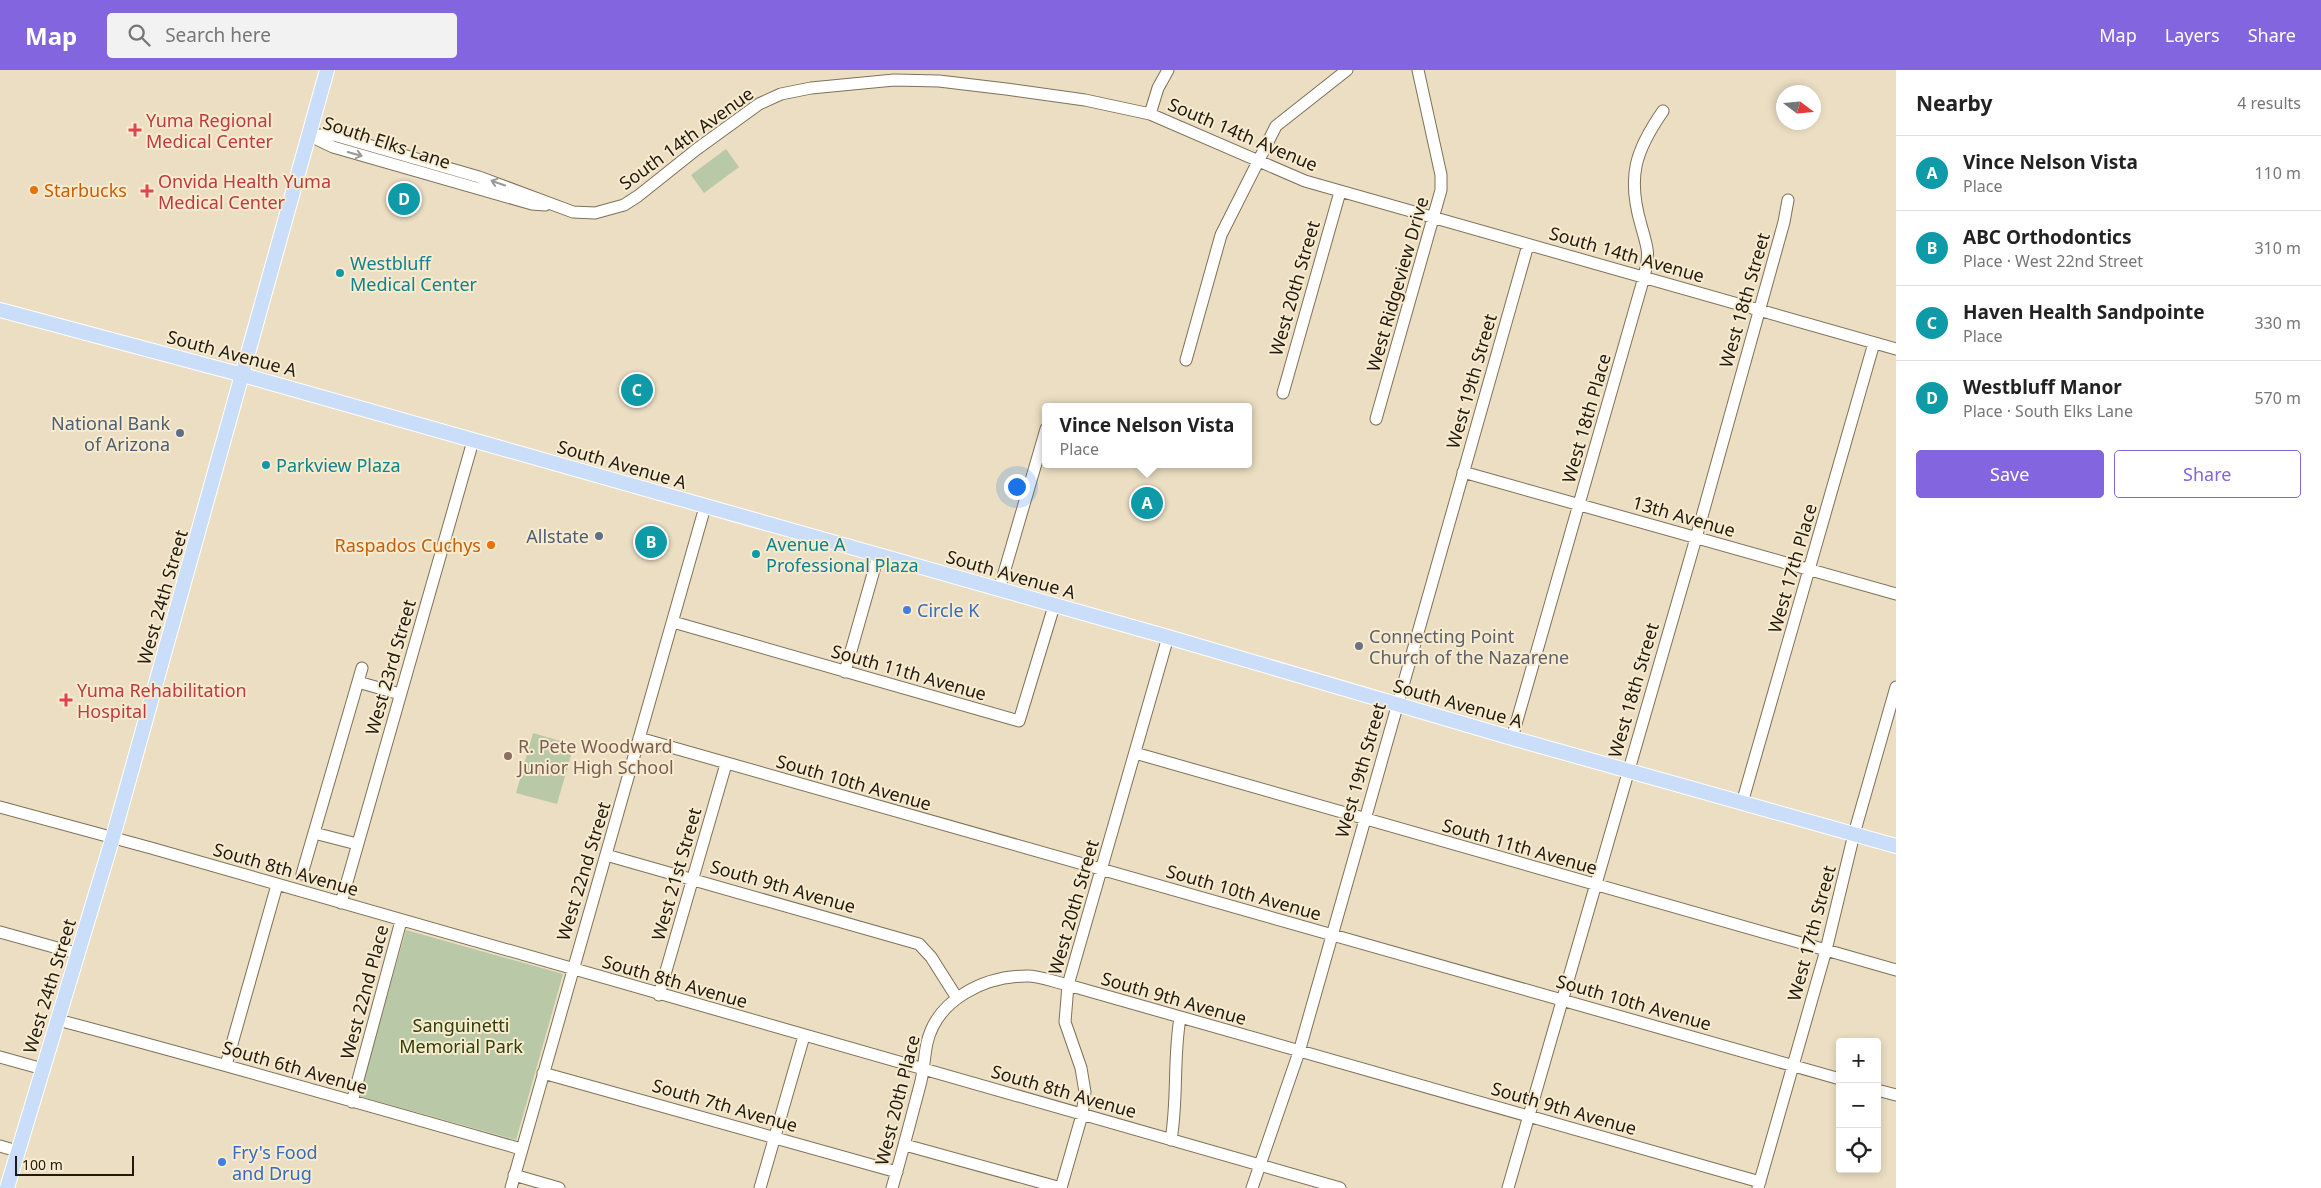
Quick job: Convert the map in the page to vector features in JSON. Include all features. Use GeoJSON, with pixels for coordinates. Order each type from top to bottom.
{"type":"FeatureCollection","features":[{"type":"Feature","properties":{"kind":"main road","name":"West 24th Street"},"geometry":{"type":"LineString","coordinates":[[7,1188],[113,837],[328,70]]}},
{"type":"Feature","properties":{"kind":"main road","name":"South Avenue A"},"geometry":{"type":"LineString","coordinates":[[0,310],[243,375],[1054,606],[1168,636],[1512,738],[1896,846]]}},
{"type":"Feature","properties":{"kind":"street"},"geometry":{"type":"LineString","coordinates":[[861,70],[862,82]]}},
{"type":"Feature","properties":{"kind":"street"},"geometry":{"type":"LineString","coordinates":[[1150,114],[1158,88],[1168,70]]}},
{"type":"Feature","properties":{"kind":"street"},"geometry":{"type":"LineString","coordinates":[[1186,360],[1221,235],[1276,126],[1347,70]]}},
{"type":"Feature","properties":{"kind":"street","name":"West Ridgeview Drive"},"geometry":{"type":"LineString","coordinates":[[1376,419],[1435,218],[1441,190],[1441,175],[1418,70]]}},
{"type":"Feature","properties":{"kind":"street","name":"South 14th Avenue"},"geometry":{"type":"LineString","coordinates":[[595,214],[624,205],[638,196],[697,149],[770,99],[792,91],[862,82],[939,80],[1085,100],[1150,114],[1286,174],[1340,192],[1896,349]]}},
{"type":"Feature","properties":{"kind":"street","name":"West 18th Place"},"geometry":{"type":"LineString","coordinates":[[1512,738],[1644,278],[1649,256],[1648,246],[1641,225],[1633,180],[1641,144],[1664,110]]}},
{"type":"Feature","properties":{"kind":"street","name":"South Elks Lane"},"geometry":{"type":"LineString","coordinates":[[310,136],[330,134],[524,192],[549,205],[572,212],[595,214]]}},
{"type":"Feature","properties":{"kind":"street","name":"West 20th Street"},"geometry":{"type":"LineString","coordinates":[[1283,393],[1340,192]]}},
{"type":"Feature","properties":{"kind":"street","name":"West 18th Street"},"geometry":{"type":"LineString","coordinates":[[1508,1188],[1696,538],[1784,222],[1788,200]]}},
{"type":"Feature","properties":{"kind":"street","name":"West 19th Street"},"geometry":{"type":"LineString","coordinates":[[1252,1188],[1299,1052],[1528,245]]}},
{"type":"Feature","properties":{"kind":"street","name":"West 17th Place"},"geometry":{"type":"LineString","coordinates":[[1742,803],[1874,343]]}},
{"type":"Feature","properties":{"kind":"street","name":"West 23rd Street"},"geometry":{"type":"LineString","coordinates":[[341,903],[473,441]]}},
{"type":"Feature","properties":{"kind":"street"},"geometry":{"type":"LineString","coordinates":[[999,590],[1042,443]]}},
{"type":"Feature","properties":{"kind":"street","name":"13th Avenue"},"geometry":{"type":"LineString","coordinates":[[1463,472],[1896,594]]}},
{"type":"Feature","properties":{"kind":"street","name":"West 22nd Street"},"geometry":{"type":"LineString","coordinates":[[511,1188],[705,507]]}},
{"type":"Feature","properties":{"kind":"street"},"geometry":{"type":"LineString","coordinates":[[845,672],[878,556]]}},
{"type":"Feature","properties":{"kind":"street","name":"South 11th Avenue"},"geometry":{"type":"LineString","coordinates":[[673,622],[1019,721],[1054,606]]}},
{"type":"Feature","properties":{"kind":"street","name":"West 20th Street"},"geometry":{"type":"LineString","coordinates":[[1061,1188],[1082,1115],[1085,1092],[1081,1068],[1065,1022],[1068,985],[1168,636]]}},
{"type":"Feature","properties":{"kind":"street"},"geometry":{"type":"LineString","coordinates":[[302,874],[362,668]]}},
{"type":"Feature","properties":{"kind":"street"},"geometry":{"type":"LineString","coordinates":[[358,682],[400,694]]}},
{"type":"Feature","properties":{"kind":"street","name":"West 17th Street"},"geometry":{"type":"LineString","coordinates":[[1759,1185],[1826,950],[1854,834],[1896,687]]}},
{"type":"Feature","properties":{"kind":"street","name":"South 10th Avenue"},"geometry":{"type":"LineString","coordinates":[[639,738],[1836,1078]]}},
{"type":"Feature","properties":{"kind":"street","name":"South 11th Avenue"},"geometry":{"type":"LineString","coordinates":[[1135,753],[1595,886],[1896,970]]}},
{"type":"Feature","properties":{"kind":"street","name":"West 21st Street"},"geometry":{"type":"LineString","coordinates":[[659,995],[726,764]]}},
{"type":"Feature","properties":{"kind":"street","name":"South 8th Avenue"},"geometry":{"type":"LineString","coordinates":[[0,807],[113,837],[659,995],[1340,1188]]}},
{"type":"Feature","properties":{"kind":"street"},"geometry":{"type":"LineString","coordinates":[[314,833],[357,844]]}},
{"type":"Feature","properties":{"kind":"street","name":"South 9th Avenue"},"geometry":{"type":"LineString","coordinates":[[606,855],[919,944],[931,957],[957,998],[980,985],[1002,978],[1029,976],[1068,985],[1528,1116],[1759,1185]]}},
{"type":"Feature","properties":{"kind":"street"},"geometry":{"type":"LineString","coordinates":[[226,1064],[277,885]]}},
{"type":"Feature","properties":{"kind":"street","name":"West 22nd Place"},"geometry":{"type":"LineString","coordinates":[[352,1102],[401,921]]}},
{"type":"Feature","properties":{"kind":"street"},"geometry":{"type":"LineString","coordinates":[[0,932],[79,954]]}},
{"type":"Feature","properties":{"kind":"street","name":"West 20th Place"},"geometry":{"type":"LineString","coordinates":[[892,1188],[924,1070],[927,1042],[939,1018],[957,998]]}},
{"type":"Feature","properties":{"kind":"street"},"geometry":{"type":"LineString","coordinates":[[1171,1140],[1176,1110],[1175,1049],[1180,1018]]}},
{"type":"Feature","properties":{"kind":"street","name":"South 6th Avenue"},"geometry":{"type":"LineString","coordinates":[[58,1020],[226,1064],[352,1102],[521,1149]]}},
{"type":"Feature","properties":{"kind":"street"},"geometry":{"type":"LineString","coordinates":[[760,1188],[804,1036]]}},
{"type":"Feature","properties":{"kind":"street"},"geometry":{"type":"LineString","coordinates":[[0,1057],[43,1069]]}},
{"type":"Feature","properties":{"kind":"street","name":"South 7th Avenue"},"geometry":{"type":"LineString","coordinates":[[543,1072],[897,1172]]}},
{"type":"Feature","properties":{"kind":"street"},"geometry":{"type":"LineString","coordinates":[[1881,1091],[1896,1095]]}},
{"type":"Feature","properties":{"kind":"street"},"geometry":{"type":"LineString","coordinates":[[905,1144],[1061,1188]]}},
{"type":"Feature","properties":{"kind":"street"},"geometry":{"type":"LineString","coordinates":[[0,1146],[17,1151]]}},
{"type":"Feature","properties":{"kind":"street"},"geometry":{"type":"LineString","coordinates":[[514,1175],[559,1188]]}},
{"type":"Feature","properties":{"kind":"green space"},"geometry":{"type":"Polygon","coordinates":[[[726,149],[739,167],[704,193],[691,175],[726,149]]]}},
{"type":"Feature","properties":{"kind":"green space"},"geometry":{"type":"Polygon","coordinates":[[[533,733],[574,745],[557,804],[516,793],[533,733]]]}},
{"type":"Feature","properties":{"kind":"green space","name":"Sanguinetti Memorial Park"},"geometry":{"type":"Polygon","coordinates":[[[406,930],[563,974],[516,1140],[359,1096],[406,930]]]}},
{"type":"Feature","properties":{"kind":"place","name":"Yuma Regional Medical Center"},"geometry":{"type":"Point","coordinates":[135,130]}},
{"type":"Feature","properties":{"kind":"place","name":"Starbucks"},"geometry":{"type":"Point","coordinates":[34,190]}},
{"type":"Feature","properties":{"kind":"place","name":"Onvida Health Yuma Medical Center"},"geometry":{"type":"Point","coordinates":[147,191]}},
{"type":"Feature","properties":{"kind":"place","name":"Westbluff Manor"},"geometry":{"type":"Point","coordinates":[404,199]}},
{"type":"Feature","properties":{"kind":"place","name":"Westbluff Medical Center"},"geometry":{"type":"Point","coordinates":[340,273]}},
{"type":"Feature","properties":{"kind":"place","name":"Haven Health Sandpointe"},"geometry":{"type":"Point","coordinates":[637,390]}},
{"type":"Feature","properties":{"kind":"place","name":"National Bank of Arizona"},"geometry":{"type":"Point","coordinates":[180,433]}},
{"type":"Feature","properties":{"kind":"place","name":"Parkview Plaza"},"geometry":{"type":"Point","coordinates":[266,465]}},
{"type":"Feature","properties":{"kind":"place","name":"Vince Nelson Vista"},"geometry":{"type":"Point","coordinates":[1147,503]}},
{"type":"Feature","properties":{"kind":"place","name":"Allstate"},"geometry":{"type":"Point","coordinates":[599,536]}},
{"type":"Feature","properties":{"kind":"place","name":"ABC Orthodontics"},"geometry":{"type":"Point","coordinates":[651,542]}},
{"type":"Feature","properties":{"kind":"place","name":"Raspados Cuchys"},"geometry":{"type":"Point","coordinates":[491,545]}},
{"type":"Feature","properties":{"kind":"place","name":"Avenue A Professional Plaza"},"geometry":{"type":"Point","coordinates":[756,554]}},
{"type":"Feature","properties":{"kind":"place","name":"Circle K"},"geometry":{"type":"Point","coordinates":[907,610]}},
{"type":"Feature","properties":{"kind":"place","name":"Connecting Point Church of the Nazarene"},"geometry":{"type":"Point","coordinates":[1359,646]}},
{"type":"Feature","properties":{"kind":"place","name":"Yuma Rehabilitation Hospital"},"geometry":{"type":"Point","coordinates":[66,700]}},
{"type":"Feature","properties":{"kind":"place","name":"R. Pete Woodward Junior High School"},"geometry":{"type":"Point","coordinates":[508,756]}},
{"type":"Feature","properties":{"kind":"place","name":"Fry's Food and Drug"},"geometry":{"type":"Point","coordinates":[222,1162]}}]}
